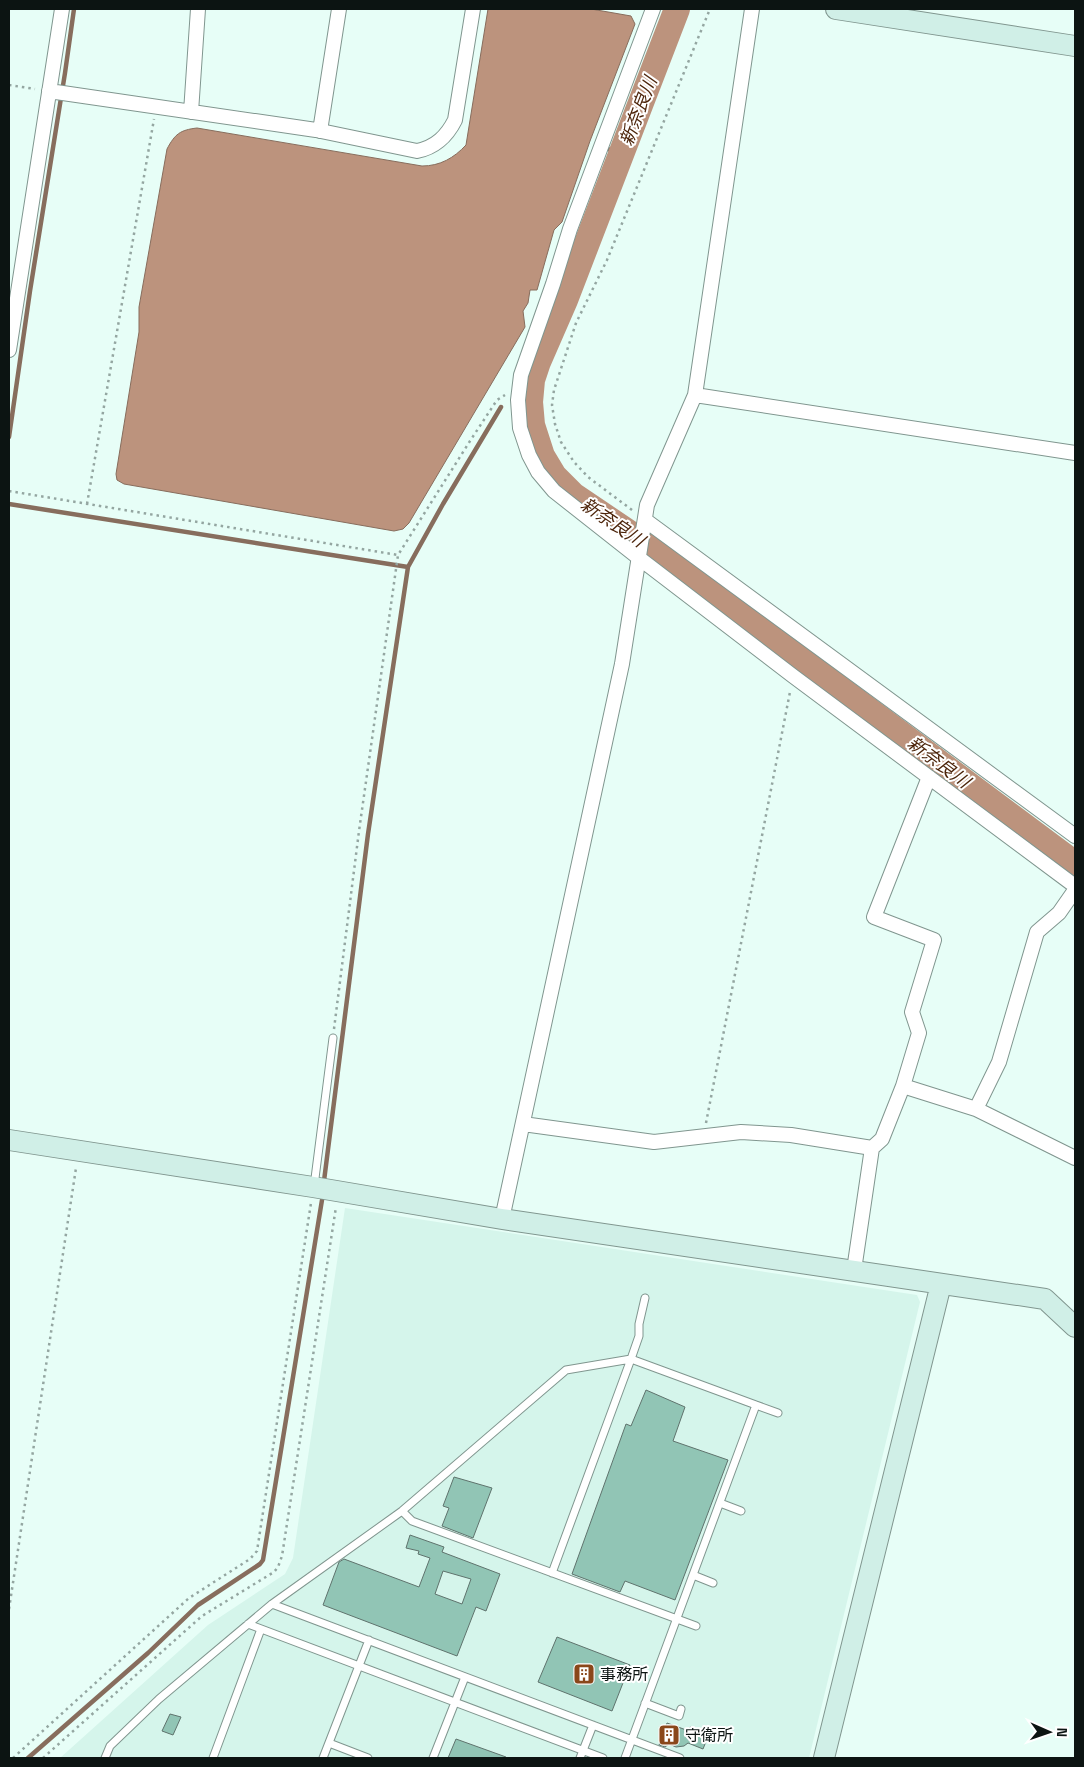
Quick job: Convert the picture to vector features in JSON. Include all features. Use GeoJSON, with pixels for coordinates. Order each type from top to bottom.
{"type":"FeatureCollection","features":[{"type":"Feature","properties":{"kind":"street"},"geometry":{"type":"LineString","coordinates":[[9,350],[13,299],[62,9]]}},
{"type":"Feature","properties":{"kind":"street"},"geometry":{"type":"LineString","coordinates":[[191,112],[198,9]]}},
{"type":"Feature","properties":{"kind":"street"},"geometry":{"type":"LineString","coordinates":[[320,131],[339,9]]}},
{"type":"Feature","properties":{"kind":"street"},"geometry":{"type":"LineString","coordinates":[[49,91],[320,131],[417,151],[427,149],[437,143],[448,133],[455,120],[473,9]]}},
{"type":"Feature","properties":{"kind":"street"},"geometry":{"type":"LineString","coordinates":[[653,9],[570,229],[519,385],[520,428],[529,455],[538,472],[554,491],[640,554],[793,676],[1075,886]]}},
{"type":"Feature","properties":{"kind":"street"},"geometry":{"type":"LineString","coordinates":[[502,1219],[622,664],[647,505],[695,395],[752,9]]}},
{"type":"Feature","properties":{"kind":"street"},"geometry":{"type":"LineString","coordinates":[[836,9],[1075,46]]}},
{"type":"Feature","properties":{"kind":"street"},"geometry":{"type":"LineString","coordinates":[[695,395],[1075,453]]}},
{"type":"Feature","properties":{"kind":"street"},"geometry":{"type":"LineString","coordinates":[[644,524],[1075,836]]}},
{"type":"Feature","properties":{"kind":"street"},"geometry":{"type":"LineString","coordinates":[[854,1270],[872,1148],[882,1139],[903,1086],[919,1033],[912,1012],[934,940],[874,917],[929,777]]}},
{"type":"Feature","properties":{"kind":"street"},"geometry":{"type":"LineString","coordinates":[[976,1109],[999,1062],[1037,932],[1059,913],[1075,890]]}},
{"type":"Feature","properties":{"kind":"street"},"geometry":{"type":"LineString","coordinates":[[903,1086],[976,1109],[1075,1158]]}},
{"type":"Feature","properties":{"kind":"street"},"geometry":{"type":"LineString","coordinates":[[523,1124],[654,1142],[740,1132],[791,1135],[872,1148]]}},
{"type":"Feature","properties":{"kind":"street"},"geometry":{"type":"LineString","coordinates":[[9,1140],[339,1191],[502,1219],[1045,1299],[1075,1327]]}},
{"type":"Feature","properties":{"kind":"street"},"geometry":{"type":"LineString","coordinates":[[824,1758],[941,1284]]}},
{"type":"Feature","properties":{"kind":"lane"},"geometry":{"type":"LineString","coordinates":[[314,1187],[333,1038]]}},
{"type":"Feature","properties":{"kind":"lane"},"geometry":{"type":"LineString","coordinates":[[552,1573],[639,1336],[639,1324],[645,1298]]}},
{"type":"Feature","properties":{"kind":"lane"},"geometry":{"type":"LineString","coordinates":[[105,1758],[110,1746],[159,1699],[248,1624],[272,1604],[402,1511],[566,1370],[631,1359],[778,1413]]}},
{"type":"Feature","properties":{"kind":"lane"},"geometry":{"type":"LineString","coordinates":[[625,1758],[756,1405]]}},
{"type":"Feature","properties":{"kind":"lane"},"geometry":{"type":"LineString","coordinates":[[720,1503],[741,1511]]}},
{"type":"Feature","properties":{"kind":"lane"},"geometry":{"type":"LineString","coordinates":[[402,1511],[412,1521],[696,1626]]}},
{"type":"Feature","properties":{"kind":"lane"},"geometry":{"type":"LineString","coordinates":[[693,1575],[713,1583]]}},
{"type":"Feature","properties":{"kind":"lane"},"geometry":{"type":"LineString","coordinates":[[272,1604],[680,1758]]}},
{"type":"Feature","properties":{"kind":"lane"},"geometry":{"type":"LineString","coordinates":[[248,1624],[603,1758]]}},
{"type":"Feature","properties":{"kind":"lane"},"geometry":{"type":"LineString","coordinates":[[213,1758],[261,1629]]}},
{"type":"Feature","properties":{"kind":"lane"},"geometry":{"type":"LineString","coordinates":[[323,1758],[369,1640]]}},
{"type":"Feature","properties":{"kind":"lane"},"geometry":{"type":"LineString","coordinates":[[433,1758],[465,1677]]}},
{"type":"Feature","properties":{"kind":"lane"},"geometry":{"type":"LineString","coordinates":[[645,1703],[678,1716],[681,1709]]}},
{"type":"Feature","properties":{"kind":"lane"},"geometry":{"type":"LineString","coordinates":[[580,1758],[593,1725]]}},
{"type":"Feature","properties":{"kind":"lane"},"geometry":{"type":"LineString","coordinates":[[329,1743],[368,1758]]}},
{"type":"Feature","properties":{"kind":"path"},"geometry":{"type":"LineString","coordinates":[[644,524],[588,477],[574,462],[560,442],[552,406],[556,384],[576,323],[607,260],[710,9]]}},
{"type":"Feature","properties":{"kind":"path"},"geometry":{"type":"LineString","coordinates":[[9,85],[49,91]]}},
{"type":"Feature","properties":{"kind":"path"},"geometry":{"type":"LineString","coordinates":[[87,504],[156,107]]}},
{"type":"Feature","properties":{"kind":"path"},"geometry":{"type":"LineString","coordinates":[[333,1038],[359,831],[398,555],[497,400],[519,385]]}},
{"type":"Feature","properties":{"kind":"path"},"geometry":{"type":"LineString","coordinates":[[9,491],[398,555]]}},
{"type":"Feature","properties":{"kind":"path"},"geometry":{"type":"LineString","coordinates":[[703,1137],[793,676]]}},
{"type":"Feature","properties":{"kind":"path"},"geometry":{"type":"LineString","coordinates":[[9,1609],[79,1152]]}},
{"type":"Feature","properties":{"kind":"path"},"geometry":{"type":"LineString","coordinates":[[13,1758],[189,1598],[250,1559],[257,1551],[314,1187]]}},
{"type":"Feature","properties":{"kind":"path"},"geometry":{"type":"LineString","coordinates":[[43,1758],[202,1616],[274,1572],[278,1567],[284,1546],[339,1191]]}},
{"type":"Feature","properties":{"kind":"shaded area"},"geometry":{"type":"Polygon","coordinates":[[[488,9],[591,9],[631,16],[635,24],[590,141],[562,222],[554,230],[537,290],[530,290],[528,303],[523,311],[525,327],[409,523],[403,529],[394,531],[124,484],[117,480],[116,474],[139,332],[139,307],[167,149],[173,140],[186,130],[197,128],[422,166],[441,163],[457,154],[466,145],[488,9]]]}},
{"type":"Feature","properties":{"kind":"shaded area"},"geometry":{"type":"Polygon","coordinates":[[[345,1208],[917,1295],[920,1302],[809,1758],[60,1758],[208,1625],[285,1574],[293,1558],[345,1208]]]}},
{"type":"Feature","properties":{"kind":"building"},"geometry":{"type":"Polygon","coordinates":[[[646,1390],[685,1407],[673,1441],[728,1460],[675,1600],[625,1581],[620,1592],[572,1574],[626,1424],[631,1426],[646,1390]]]}},
{"type":"Feature","properties":{"kind":"building"},"geometry":{"type":"Polygon","coordinates":[[[454,1477],[492,1488],[473,1538],[442,1526],[449,1508],[443,1506],[454,1477]]]}},
{"type":"Feature","properties":{"kind":"building"},"geometry":{"type":"Polygon","coordinates":[[[410,1535],[444,1547],[442,1552],[500,1574],[486,1611],[476,1607],[457,1656],[323,1605],[339,1562],[344,1559],[419,1587],[430,1558],[418,1554],[419,1551],[406,1548],[410,1535]],[[443,1571],[435,1594],[462,1604],[471,1579],[443,1571]]]}},
{"type":"Feature","properties":{"kind":"building","name":"事務所"},"geometry":{"type":"Polygon","coordinates":[[[557,1637],[630,1665],[612,1711],[538,1682],[557,1637]]]}},
{"type":"Feature","properties":{"kind":"building"},"geometry":{"type":"Polygon","coordinates":[[[170,1714],[181,1717],[173,1735],[162,1731],[170,1714]]]}},
{"type":"Feature","properties":{"kind":"building"},"geometry":{"type":"Polygon","coordinates":[[[667,1723],[689,1731],[690,1727],[709,1734],[703,1749],[688,1743],[684,1746],[676,1747],[669,1744],[665,1747],[659,1745],[667,1723]]]}},
{"type":"Feature","properties":{"kind":"building"},"geometry":{"type":"Polygon","coordinates":[[[456,1739],[506,1757],[506,1758],[448,1758],[456,1739]]]}},
{"type":"Feature","properties":{"kind":"waterway"},"geometry":{"type":"LineString","coordinates":[[9,437],[74,9]]}},
{"type":"Feature","properties":{"kind":"waterway","name":"新奈良川"},"geometry":{"type":"LineString","coordinates":[[677,9],[565,300],[532,380],[530,402],[532,425],[542,456],[554,476],[573,495],[650,547],[1075,864]]}},
{"type":"Feature","properties":{"kind":"waterway"},"geometry":{"type":"LineString","coordinates":[[608,149],[621,154]]}},
{"type":"Feature","properties":{"kind":"waterway"},"geometry":{"type":"LineString","coordinates":[[324,1181],[368,834],[408,567],[501,407]]}},
{"type":"Feature","properties":{"kind":"waterway"},"geometry":{"type":"LineString","coordinates":[[9,504],[408,567]]}},
{"type":"Feature","properties":{"kind":"waterway"},"geometry":{"type":"LineString","coordinates":[[28,1758],[148,1653],[198,1605],[260,1564],[263,1560],[322,1200]]}},
{"type":"Feature","properties":{"kind":"place","name":"事務所"},"geometry":{"type":"Point","coordinates":[584,1674]}},
{"type":"Feature","properties":{"kind":"place","name":"守衛所"},"geometry":{"type":"Point","coordinates":[669,1735]}}]}
